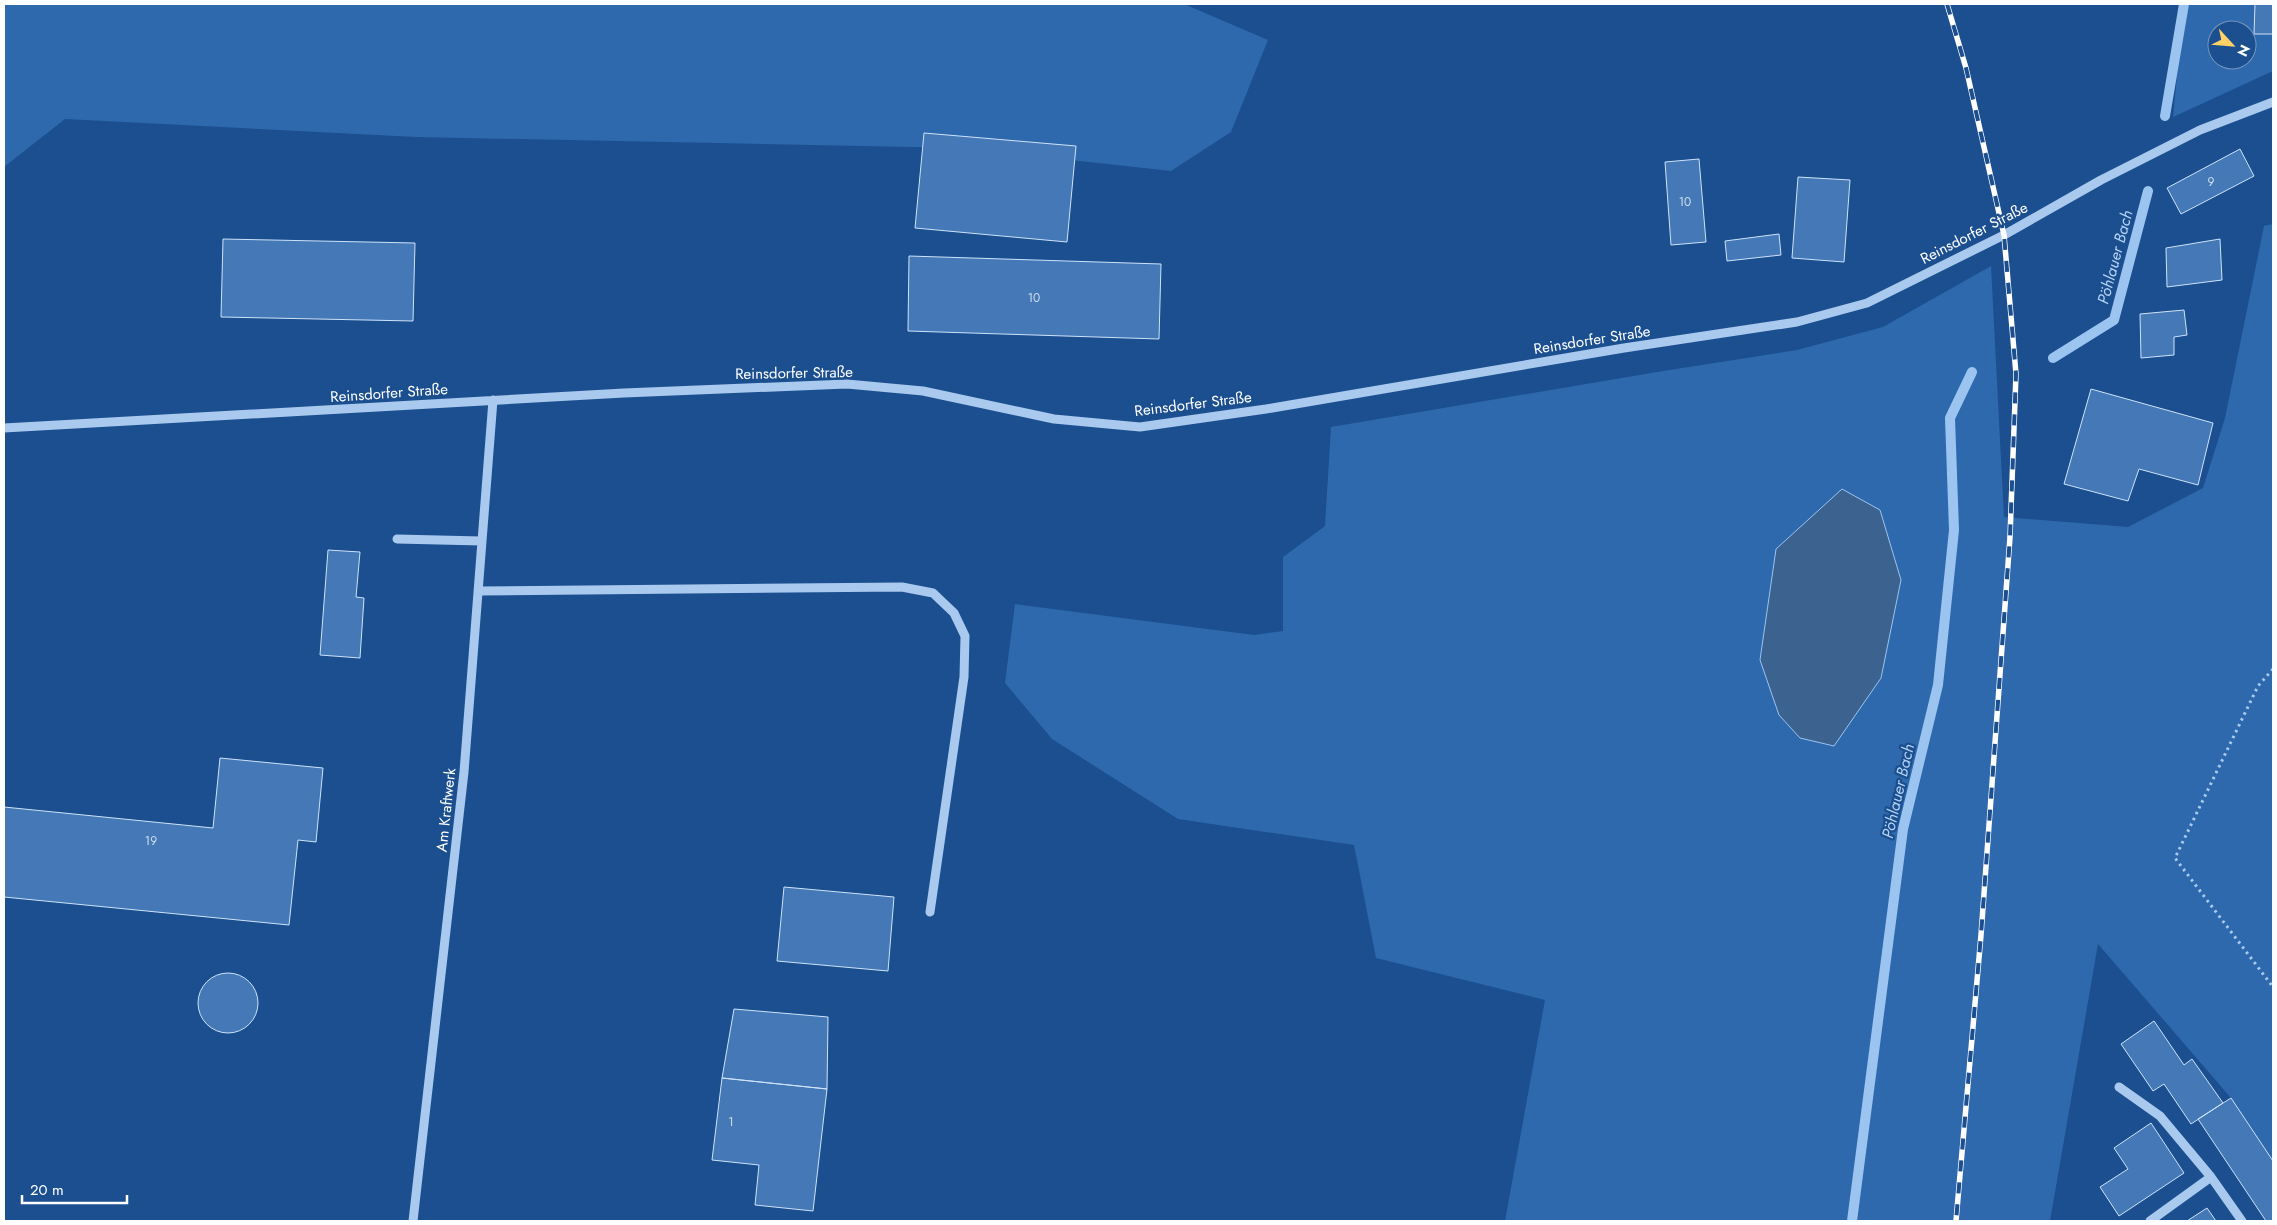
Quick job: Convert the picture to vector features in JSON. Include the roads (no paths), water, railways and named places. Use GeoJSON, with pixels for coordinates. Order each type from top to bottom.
{"type":"FeatureCollection","features":[{"type":"Feature","properties":{"kind":"street","name":"Reinsdorfer Straße"},"geometry":{"type":"LineString","coordinates":[[4,428],[493,400],[846,384],[923,391],[1054,419],[1140,427],[1266,409],[1624,348],[1797,322],[1866,303],[2004,235],[2101,180],[2200,130],[2273,102]]}},
{"type":"Feature","properties":{"kind":"street","name":"Am Kraftwerk"},"geometry":{"type":"LineString","coordinates":[[413,1221],[464,772],[493,400]]}},
{"type":"Feature","properties":{"kind":"street"},"geometry":{"type":"LineString","coordinates":[[396,540],[481,541]]}},
{"type":"Feature","properties":{"kind":"street"},"geometry":{"type":"LineString","coordinates":[[478,591],[902,587],[933,593],[954,613],[966,636],[964,677],[930,912]]}},
{"type":"Feature","properties":{"kind":"street"},"geometry":{"type":"LineString","coordinates":[[2120,1087],[2160,1116],[2211,1177],[2242,1221]]}},
{"type":"Feature","properties":{"kind":"street"},"geometry":{"type":"LineString","coordinates":[[2150,1221],[2211,1177]]}},
{"type":"Feature","properties":{"kind":"waterway","name":"Pöhlauer Bach"},"geometry":{"type":"LineString","coordinates":[[2165,116],[2184,4]]}},
{"type":"Feature","properties":{"kind":"waterway","name":"Pöhlauer Bach"},"geometry":{"type":"LineString","coordinates":[[2053,358],[2114,320],[2148,191]]}},
{"type":"Feature","properties":{"kind":"waterway","name":"Pöhlauer Bach"},"geometry":{"type":"LineString","coordinates":[[1852,1221],[1903,829],[1938,685],[1954,530],[1950,418],[1972,372]]}},
{"type":"Feature","properties":{"kind":"railway"},"geometry":{"type":"LineString","coordinates":[[1947,4],[1966,68],[2004,235],[2016,374],[2010,537],[1981,935],[1956,1221]]}}]}
